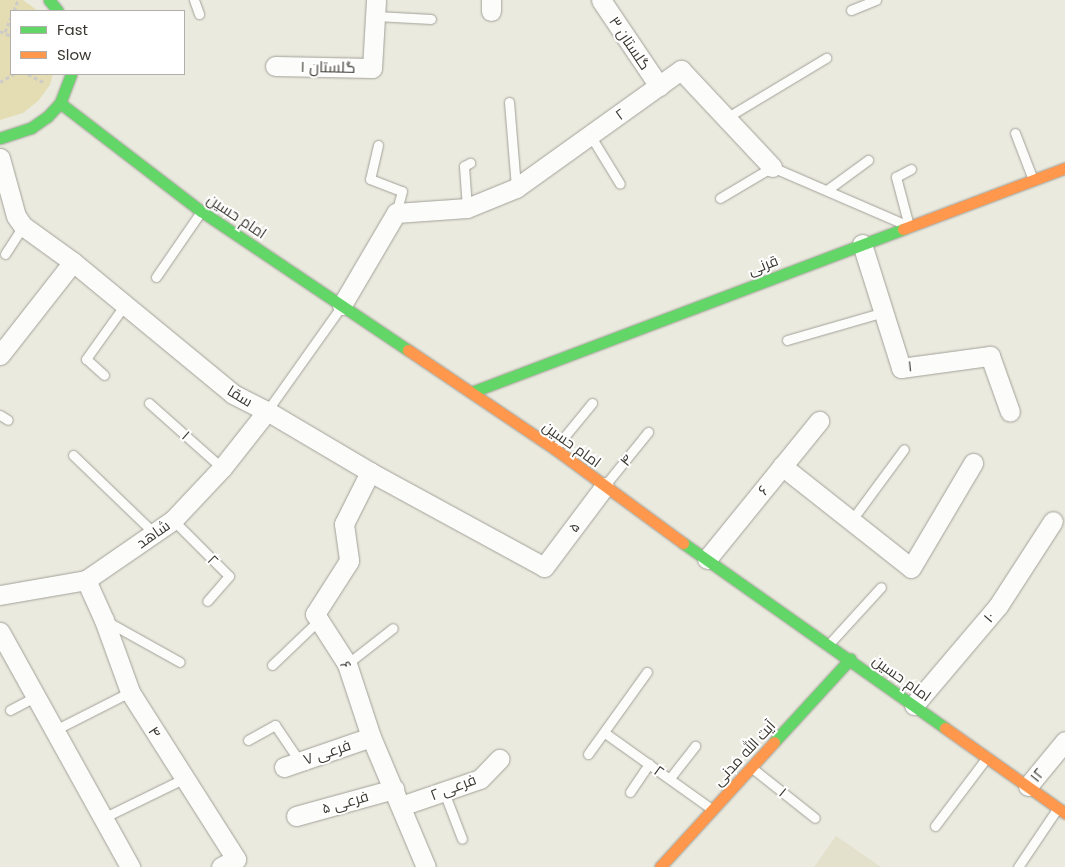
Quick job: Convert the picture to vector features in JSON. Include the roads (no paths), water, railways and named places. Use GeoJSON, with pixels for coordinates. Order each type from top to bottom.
{"type":"FeatureCollection","features":[{"type":"Feature","properties":{"kind":"main road"},"geometry":{"type":"LineString","coordinates":[[0,138],[32,128],[47,117],[60,103],[71,75]]}},
{"type":"Feature","properties":{"kind":"main road","name":"امام حسین"},"geometry":{"type":"LineString","coordinates":[[60,103],[166,190],[201,211],[555,449],[604,487],[829,644],[1061,810]]}},
{"type":"Feature","properties":{"kind":"main road","name":"قرنی"},"geometry":{"type":"LineString","coordinates":[[472,392],[1065,168]]}},
{"type":"Feature","properties":{"kind":"main road","name":"آیت الله مدنی"},"geometry":{"type":"LineString","coordinates":[[660,867],[850,659]]}},
{"type":"Feature","properties":{"kind":"street","name":"گلستان ۳"},"geometry":{"type":"LineString","coordinates":[[602,0],[658,86]]}},
{"type":"Feature","properties":{"kind":"street","name":"گلستان ۱"},"geometry":{"type":"LineString","coordinates":[[275,66],[372,68],[376,8]]}},
{"type":"Feature","properties":{"kind":"street","name":"۲"},"geometry":{"type":"LineString","coordinates":[[396,213],[467,208],[516,188],[681,70],[772,167]]}},
{"type":"Feature","properties":{"kind":"street","name":"سقا"},"geometry":{"type":"LineString","coordinates":[[0,158],[16,216],[23,226],[73,262],[233,394],[267,411],[370,472],[544,567]]}},
{"type":"Feature","properties":{"kind":"street"},"geometry":{"type":"LineString","coordinates":[[342,305],[396,213]]}},
{"type":"Feature","properties":{"kind":"street","name":"۱"},"geometry":{"type":"LineString","coordinates":[[862,244],[901,368],[990,356],[1010,412]]}},
{"type":"Feature","properties":{"kind":"street"},"geometry":{"type":"LineString","coordinates":[[0,355],[73,262]]}},
{"type":"Feature","properties":{"kind":"street","name":"شاهد"},"geometry":{"type":"LineString","coordinates":[[0,595],[86,580],[173,520],[222,468],[267,411]]}},
{"type":"Feature","properties":{"kind":"street","name":"۶"},"geometry":{"type":"LineString","coordinates":[[707,559],[819,421]]}},
{"type":"Feature","properties":{"kind":"street"},"geometry":{"type":"LineString","coordinates":[[782,466],[911,568],[973,464]]}},
{"type":"Feature","properties":{"kind":"street"},"geometry":{"type":"LineString","coordinates":[[318,621],[314,614],[348,561],[344,524],[370,472]]}},
{"type":"Feature","properties":{"kind":"street","name":"۵"},"geometry":{"type":"LineString","coordinates":[[544,567],[604,487]]}},
{"type":"Feature","properties":{"kind":"street","name":"۱۰"},"geometry":{"type":"LineString","coordinates":[[914,705],[998,606],[1053,521]]}},
{"type":"Feature","properties":{"kind":"street","name":"۴"},"geometry":{"type":"LineString","coordinates":[[86,580],[104,620],[130,692],[236,859],[221,867]]}},
{"type":"Feature","properties":{"kind":"street","name":"۶"},"geometry":{"type":"LineString","coordinates":[[318,621],[347,664],[371,737],[426,867]]}},
{"type":"Feature","properties":{"kind":"street"},"geometry":{"type":"LineString","coordinates":[[0,632],[130,867]]}},
{"type":"Feature","properties":{"kind":"street","name":"فرعی ۷"},"geometry":{"type":"LineString","coordinates":[[292,764],[371,737]]}},
{"type":"Feature","properties":{"kind":"street","name":"۱۲"},"geometry":{"type":"LineString","coordinates":[[1028,786],[1065,740]]}},
{"type":"Feature","properties":{"kind":"street","name":"فرعی ۲"},"geometry":{"type":"LineString","coordinates":[[401,806],[480,779],[499,758]]}},
{"type":"Feature","properties":{"kind":"street","name":"فرعی ۵"},"geometry":{"type":"LineString","coordinates":[[296,816],[394,788]]}},
{"type":"Feature","properties":{"kind":"lane"},"geometry":{"type":"LineString","coordinates":[[194,0],[199,14]]}},
{"type":"Feature","properties":{"kind":"lane"},"geometry":{"type":"LineString","coordinates":[[851,10],[876,0]]}},
{"type":"Feature","properties":{"kind":"lane"},"geometry":{"type":"LineString","coordinates":[[376,8],[431,18]]}},
{"type":"Feature","properties":{"kind":"lane"},"geometry":{"type":"LineString","coordinates":[[726,118],[826,58]]}},
{"type":"Feature","properties":{"kind":"lane"},"geometry":{"type":"LineString","coordinates":[[509,102],[516,188]]}},
{"type":"Feature","properties":{"kind":"lane"},"geometry":{"type":"LineString","coordinates":[[1015,133],[1033,180]]}},
{"type":"Feature","properties":{"kind":"lane"},"geometry":{"type":"LineString","coordinates":[[590,135],[620,184]]}},
{"type":"Feature","properties":{"kind":"lane"},"geometry":{"type":"LineString","coordinates":[[378,145],[370,179],[402,191],[396,213]]}},
{"type":"Feature","properties":{"kind":"lane"},"geometry":{"type":"LineString","coordinates":[[827,190],[868,160]]}},
{"type":"Feature","properties":{"kind":"lane"},"geometry":{"type":"LineString","coordinates":[[467,208],[464,166],[470,163]]}},
{"type":"Feature","properties":{"kind":"lane"},"geometry":{"type":"LineString","coordinates":[[720,198],[772,167]]}},
{"type":"Feature","properties":{"kind":"lane","name":"۲"},"geometry":{"type":"LineString","coordinates":[[772,167],[909,226]]}},
{"type":"Feature","properties":{"kind":"lane"},"geometry":{"type":"LineString","coordinates":[[909,226],[896,177],[911,169]]}},
{"type":"Feature","properties":{"kind":"lane"},"geometry":{"type":"LineString","coordinates":[[156,277],[201,211]]}},
{"type":"Feature","properties":{"kind":"lane"},"geometry":{"type":"LineString","coordinates":[[5,254],[23,226]]}},
{"type":"Feature","properties":{"kind":"lane"},"geometry":{"type":"LineString","coordinates":[[267,411],[342,305]]}},
{"type":"Feature","properties":{"kind":"lane"},"geometry":{"type":"LineString","coordinates":[[104,375],[86,359],[124,306]]}},
{"type":"Feature","properties":{"kind":"lane"},"geometry":{"type":"LineString","coordinates":[[787,340],[884,312]]}},
{"type":"Feature","properties":{"kind":"lane","name":"۱"},"geometry":{"type":"LineString","coordinates":[[149,403],[222,468]]}},
{"type":"Feature","properties":{"kind":"lane"},"geometry":{"type":"LineString","coordinates":[[555,449],[592,403]]}},
{"type":"Feature","properties":{"kind":"lane","name":"۴"},"geometry":{"type":"LineString","coordinates":[[604,487],[648,432]]}},
{"type":"Feature","properties":{"kind":"lane"},"geometry":{"type":"LineString","coordinates":[[851,521],[904,449]]}},
{"type":"Feature","properties":{"kind":"lane"},"geometry":{"type":"LineString","coordinates":[[74,455],[154,533]]}},
{"type":"Feature","properties":{"kind":"lane","name":"۲"},"geometry":{"type":"LineString","coordinates":[[173,520],[229,576],[207,601]]}},
{"type":"Feature","properties":{"kind":"lane"},"geometry":{"type":"LineString","coordinates":[[829,644],[881,587]]}},
{"type":"Feature","properties":{"kind":"lane"},"geometry":{"type":"LineString","coordinates":[[104,620],[180,662]]}},
{"type":"Feature","properties":{"kind":"lane"},"geometry":{"type":"LineString","coordinates":[[272,665],[318,621]]}},
{"type":"Feature","properties":{"kind":"lane"},"geometry":{"type":"LineString","coordinates":[[347,664],[393,628]]}},
{"type":"Feature","properties":{"kind":"lane"},"geometry":{"type":"LineString","coordinates":[[588,754],[605,733],[647,672]]}},
{"type":"Feature","properties":{"kind":"lane"},"geometry":{"type":"LineString","coordinates":[[55,730],[130,692]]}},
{"type":"Feature","properties":{"kind":"lane"},"geometry":{"type":"LineString","coordinates":[[10,710],[36,696]]}},
{"type":"Feature","properties":{"kind":"lane"},"geometry":{"type":"LineString","coordinates":[[248,740],[276,725],[292,764]]}},
{"type":"Feature","properties":{"kind":"lane","name":"۲"},"geometry":{"type":"LineString","coordinates":[[605,733],[712,809]]}},
{"type":"Feature","properties":{"kind":"lane"},"geometry":{"type":"LineString","coordinates":[[670,778],[695,746]]}},
{"type":"Feature","properties":{"kind":"lane"},"geometry":{"type":"LineString","coordinates":[[935,826],[987,757]]}},
{"type":"Feature","properties":{"kind":"lane"},"geometry":{"type":"LineString","coordinates":[[630,792],[650,764]]}},
{"type":"Feature","properties":{"kind":"lane","name":"۱"},"geometry":{"type":"LineString","coordinates":[[751,767],[815,818]]}},
{"type":"Feature","properties":{"kind":"lane"},"geometry":{"type":"LineString","coordinates":[[104,818],[185,778]]}},
{"type":"Feature","properties":{"kind":"lane"},"geometry":{"type":"LineString","coordinates":[[444,792],[462,839]]}},
{"type":"Feature","properties":{"kind":"lane"},"geometry":{"type":"LineString","coordinates":[[1018,867],[1061,810]]}}]}
